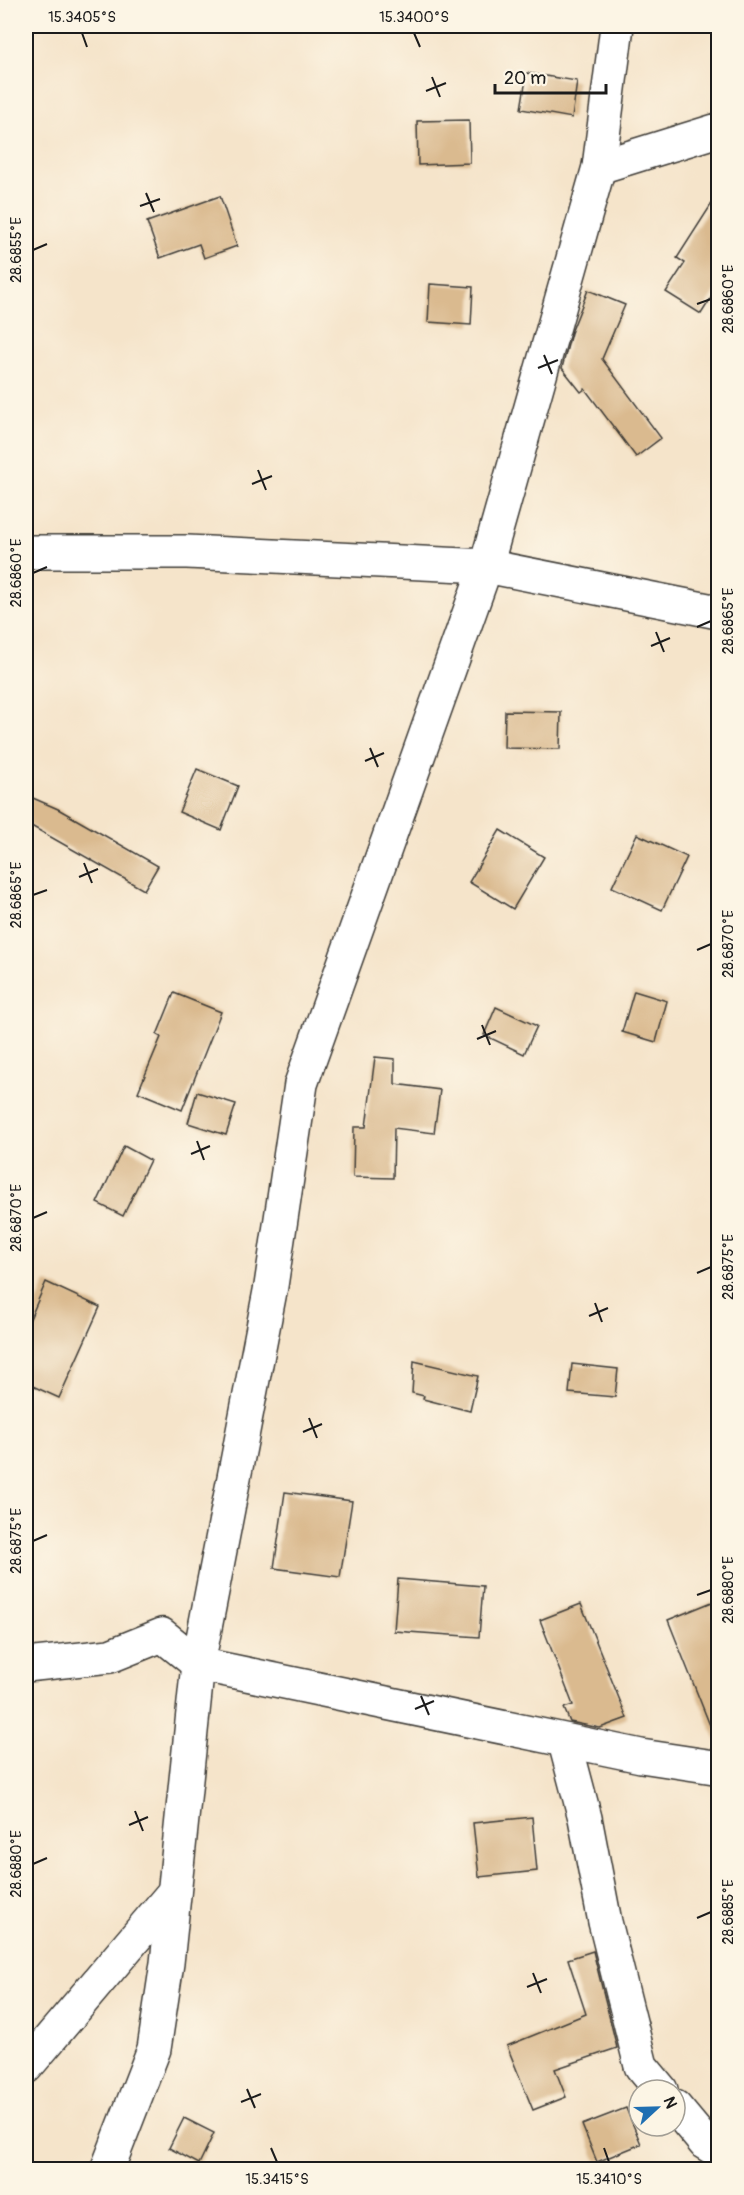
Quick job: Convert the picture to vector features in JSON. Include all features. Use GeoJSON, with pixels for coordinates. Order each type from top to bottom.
{"type":"FeatureCollection","features":[{"type":"Feature","properties":{"kind":"street"},"geometry":{"type":"LineString","coordinates":[[107,2169],[154,2049],[167,1963],[198,1664],[271,1286],[301,1084],[486,566],[599,167],[617,26]]}},
{"type":"Feature","properties":{"kind":"street"},"geometry":{"type":"LineString","coordinates":[[599,167],[718,130]]}},
{"type":"Feature","properties":{"kind":"street"},"geometry":{"type":"LineString","coordinates":[[26,552],[187,552],[486,566],[718,612]]}},
{"type":"Feature","properties":{"kind":"street"},"geometry":{"type":"LineString","coordinates":[[26,1665],[110,1656],[162,1635],[198,1664],[567,1742],[687,1763],[714,1767],[718,1765]]}},
{"type":"Feature","properties":{"kind":"street"},"geometry":{"type":"LineString","coordinates":[[567,1742],[567,1750],[585,1818],[605,1922],[642,2066],[652,2078]]}},
{"type":"Feature","properties":{"kind":"street"},"geometry":{"type":"LineString","coordinates":[[26,2067],[174,1892]]}},
{"type":"Feature","properties":{"kind":"street"},"geometry":{"type":"LineString","coordinates":[[687,2121],[705,2143],[718,2151]]}},
{"type":"Feature","properties":{"kind":"building"},"geometry":{"type":"Polygon","coordinates":[[[527,73],[577,81],[572,118],[521,109],[527,73]]]}},
{"type":"Feature","properties":{"kind":"building"},"geometry":{"type":"Polygon","coordinates":[[[469,120],[470,163],[418,165],[417,121],[469,120]]]}},
{"type":"Feature","properties":{"kind":"building"},"geometry":{"type":"Polygon","coordinates":[[[718,194],[718,287],[701,314],[666,292],[685,263],[677,258],[718,194]]]}},
{"type":"Feature","properties":{"kind":"building"},"geometry":{"type":"Polygon","coordinates":[[[220,196],[237,246],[204,258],[199,244],[160,258],[147,222],[220,196]]]}},
{"type":"Feature","properties":{"kind":"building"},"geometry":{"type":"Polygon","coordinates":[[[430,284],[473,287],[471,325],[428,322],[430,284]]]}},
{"type":"Feature","properties":{"kind":"building"},"geometry":{"type":"Polygon","coordinates":[[[588,290],[625,305],[602,359],[661,438],[636,457],[585,389],[581,392],[562,368],[571,333],[588,290]]]}},
{"type":"Feature","properties":{"kind":"building"},"geometry":{"type":"Polygon","coordinates":[[[505,711],[561,712],[560,749],[504,748],[505,711]]]}},
{"type":"Feature","properties":{"kind":"building"},"geometry":{"type":"Polygon","coordinates":[[[197,769],[238,786],[221,830],[179,812],[197,769]]]}},
{"type":"Feature","properties":{"kind":"building"},"geometry":{"type":"Polygon","coordinates":[[[26,795],[58,809],[158,866],[144,890],[26,823],[26,795]]]}},
{"type":"Feature","properties":{"kind":"building"},"geometry":{"type":"Polygon","coordinates":[[[500,830],[544,857],[513,909],[469,882],[500,830]]]}},
{"type":"Feature","properties":{"kind":"building"},"geometry":{"type":"Polygon","coordinates":[[[637,834],[687,857],[662,910],[612,887],[637,834]]]}},
{"type":"Feature","properties":{"kind":"building"},"geometry":{"type":"Polygon","coordinates":[[[634,991],[667,1001],[656,1042],[622,1032],[634,991]]]}},
{"type":"Feature","properties":{"kind":"building"},"geometry":{"type":"Polygon","coordinates":[[[174,993],[221,1012],[182,1110],[138,1092],[161,1037],[157,1035],[174,993]]]}},
{"type":"Feature","properties":{"kind":"building"},"geometry":{"type":"Polygon","coordinates":[[[496,1007],[537,1026],[524,1054],[484,1035],[496,1007]]]}},
{"type":"Feature","properties":{"kind":"building"},"geometry":{"type":"Polygon","coordinates":[[[375,1057],[395,1059],[395,1084],[440,1090],[434,1133],[394,1128],[393,1178],[353,1177],[354,1127],[366,1127],[375,1057]]]}},
{"type":"Feature","properties":{"kind":"building"},"geometry":{"type":"Polygon","coordinates":[[[197,1092],[236,1104],[226,1135],[188,1123],[197,1092]]]}},
{"type":"Feature","properties":{"kind":"building"},"geometry":{"type":"Polygon","coordinates":[[[124,1146],[150,1160],[123,1216],[97,1203],[124,1146]]]}},
{"type":"Feature","properties":{"kind":"building"},"geometry":{"type":"Polygon","coordinates":[[[46,1282],[100,1307],[59,1398],[26,1383],[26,1328],[46,1282]]]}},
{"type":"Feature","properties":{"kind":"building"},"geometry":{"type":"Polygon","coordinates":[[[414,1361],[478,1376],[470,1411],[423,1399],[424,1396],[412,1393],[414,1361]]]}},
{"type":"Feature","properties":{"kind":"building"},"geometry":{"type":"Polygon","coordinates":[[[572,1364],[618,1369],[615,1397],[569,1393],[572,1364]]]}},
{"type":"Feature","properties":{"kind":"building"},"geometry":{"type":"Polygon","coordinates":[[[285,1492],[352,1501],[340,1577],[274,1568],[285,1492]]]}},
{"type":"Feature","properties":{"kind":"building"},"geometry":{"type":"Polygon","coordinates":[[[398,1579],[483,1586],[479,1637],[394,1631],[398,1579]]]}},
{"type":"Feature","properties":{"kind":"building"},"geometry":{"type":"Polygon","coordinates":[[[712,1602],[718,1619],[717,1743],[668,1620],[712,1602]]]}},
{"type":"Feature","properties":{"kind":"building"},"geometry":{"type":"Polygon","coordinates":[[[581,1604],[627,1718],[600,1728],[570,1722],[564,1708],[573,1705],[540,1620],[581,1604]]]}},
{"type":"Feature","properties":{"kind":"building"},"geometry":{"type":"Polygon","coordinates":[[[532,1817],[537,1871],[479,1877],[473,1823],[532,1817]]]}},
{"type":"Feature","properties":{"kind":"building"},"geometry":{"type":"Polygon","coordinates":[[[593,1951],[617,2048],[555,2069],[566,2097],[533,2110],[507,2046],[586,2014],[568,1959],[593,1951]]]}},
{"type":"Feature","properties":{"kind":"building"},"geometry":{"type":"Polygon","coordinates":[[[626,2108],[627,2138],[638,2138],[641,2144],[597,2162],[582,2125],[626,2108]]]}},
{"type":"Feature","properties":{"kind":"building"},"geometry":{"type":"Polygon","coordinates":[[[184,2118],[214,2133],[199,2164],[169,2148],[184,2118]]]}}]}
